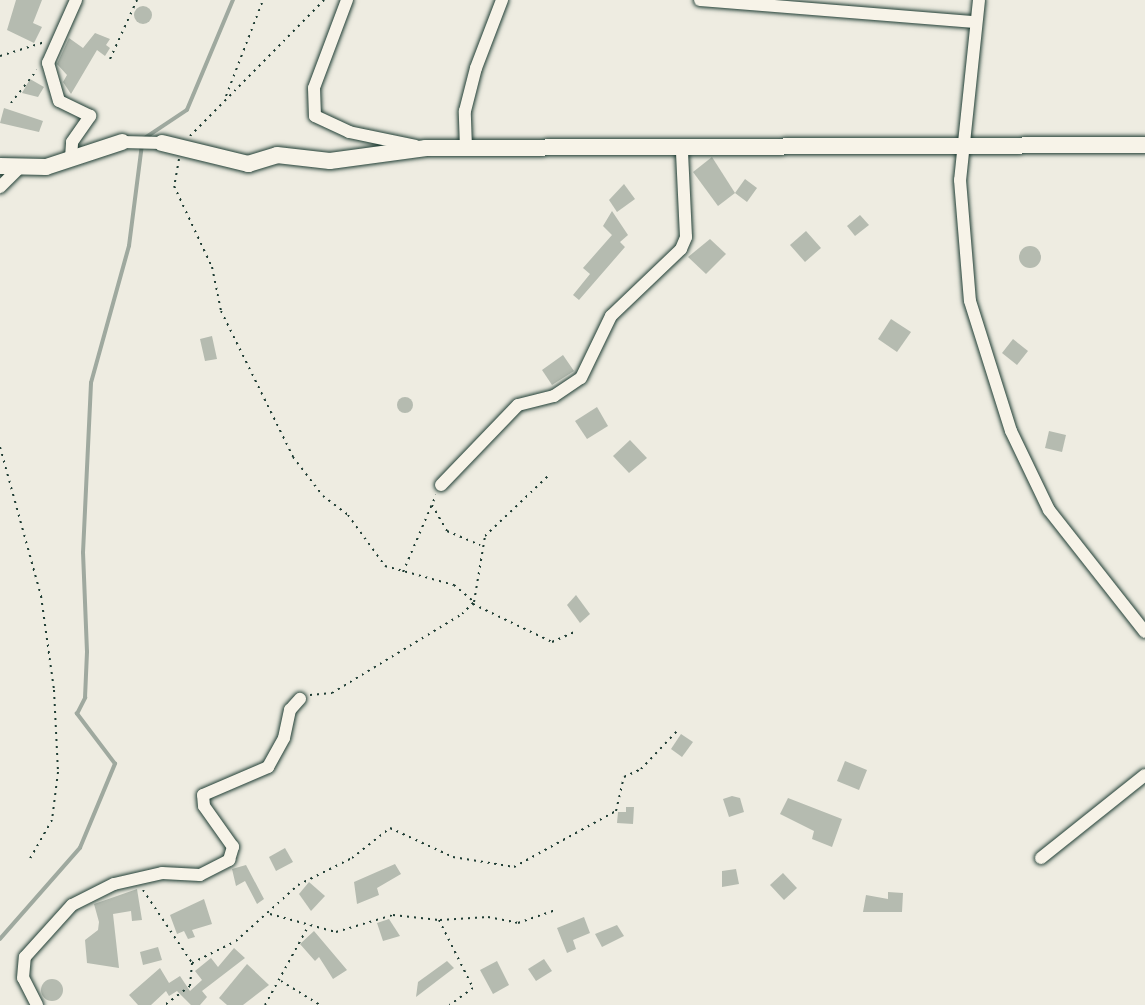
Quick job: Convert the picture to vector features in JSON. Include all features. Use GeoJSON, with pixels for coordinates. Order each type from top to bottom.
{"type":"FeatureCollection","features":[{"type":"Feature","properties":{"kind":"street"},"geometry":{"type":"LineString","coordinates":[[71,158],[72,142],[90,116],[59,101],[48,55],[76,0]]}},
{"type":"Feature","properties":{"kind":"street"},"geometry":{"type":"LineString","coordinates":[[347,0],[314,88],[315,116],[349,132],[426,148]]}},
{"type":"Feature","properties":{"kind":"street"},"geometry":{"type":"LineString","coordinates":[[466,148],[465,111],[476,68],[502,0]]}},
{"type":"Feature","properties":{"kind":"street"},"geometry":{"type":"LineString","coordinates":[[700,0],[975,22]]}},
{"type":"Feature","properties":{"kind":"street"},"geometry":{"type":"LineString","coordinates":[[979,0],[975,22],[968,147],[960,180],[970,301],[1011,431],[1049,510],[1145,632]]}},
{"type":"Feature","properties":{"kind":"street"},"geometry":{"type":"LineString","coordinates":[[0,166],[19,168],[71,158],[121,142],[182,145],[248,164],[277,155],[330,161],[426,148],[682,151],[1145,145]]}},
{"type":"Feature","properties":{"kind":"street"},"geometry":{"type":"LineString","coordinates":[[441,485],[518,405],[554,397],[581,378],[611,316],[681,249],[682,151]]}},
{"type":"Feature","properties":{"kind":"street"},"geometry":{"type":"LineString","coordinates":[[0,187],[19,168]]}},
{"type":"Feature","properties":{"kind":"street"},"geometry":{"type":"LineString","coordinates":[[37,1005],[27,993],[22,969],[41,934],[72,905],[114,884],[162,873],[200,875],[229,860],[233,847],[204,806],[203,795],[268,766],[284,738],[290,710],[300,699]]}},
{"type":"Feature","properties":{"kind":"street"},"geometry":{"type":"LineString","coordinates":[[1041,858],[1145,775]]}},
{"type":"Feature","properties":{"kind":"path"},"geometry":{"type":"LineString","coordinates":[[110,59],[136,0]]}},
{"type":"Feature","properties":{"kind":"path"},"geometry":{"type":"LineString","coordinates":[[224,100],[263,0]]}},
{"type":"Feature","properties":{"kind":"path"},"geometry":{"type":"LineString","coordinates":[[324,0],[182,145],[174,186],[212,267],[221,311],[292,457],[323,496],[348,515],[385,566],[454,585],[473,603],[552,642],[574,632]]}},
{"type":"Feature","properties":{"kind":"path"},"geometry":{"type":"LineString","coordinates":[[0,56],[57,38]]}},
{"type":"Feature","properties":{"kind":"path"},"geometry":{"type":"LineString","coordinates":[[10,103],[48,55]]}},
{"type":"Feature","properties":{"kind":"path"},"geometry":{"type":"LineString","coordinates":[[0,447],[41,596],[54,690],[58,772],[52,820],[28,862]]}},
{"type":"Feature","properties":{"kind":"path"},"geometry":{"type":"LineString","coordinates":[[300,699],[332,693],[473,603],[481,545],[492,527],[549,475]]}},
{"type":"Feature","properties":{"kind":"path"},"geometry":{"type":"LineString","coordinates":[[403,573],[441,485]]}},
{"type":"Feature","properties":{"kind":"path"},"geometry":{"type":"LineString","coordinates":[[431,503],[447,531],[481,545]]}},
{"type":"Feature","properties":{"kind":"path"},"geometry":{"type":"LineString","coordinates":[[192,963],[236,941],[298,885],[352,858],[390,828],[453,858],[514,867],[616,811],[624,777],[641,769],[678,730]]}},
{"type":"Feature","properties":{"kind":"path"},"geometry":{"type":"LineString","coordinates":[[137,880],[192,963],[190,986],[166,1005]]}},
{"type":"Feature","properties":{"kind":"path"},"geometry":{"type":"LineString","coordinates":[[269,914],[337,932],[393,915],[439,920],[488,917],[519,923],[555,910]]}},
{"type":"Feature","properties":{"kind":"path"},"geometry":{"type":"LineString","coordinates":[[439,920],[473,988],[450,1005]]}},
{"type":"Feature","properties":{"kind":"path"},"geometry":{"type":"LineString","coordinates":[[265,1005],[310,924]]}},
{"type":"Feature","properties":{"kind":"path"},"geometry":{"type":"LineString","coordinates":[[280,980],[320,1005]]}},
{"type":"Feature","properties":{"kind":"building"},"geometry":{"type":"Polygon","coordinates":[[[16,0],[42,0],[33,23],[42,27],[34,43],[7,30],[16,0]]]}},
{"type":"Feature","properties":{"kind":"building"},"geometry":{"type":"Polygon","coordinates":[[[139,6],[147,6],[152,15],[150,22],[139,24],[134,19],[134,11],[139,6]]]}},
{"type":"Feature","properties":{"kind":"building"},"geometry":{"type":"Polygon","coordinates":[[[95,33],[110,39],[106,45],[110,48],[105,56],[97,50],[71,94],[63,82],[67,75],[57,64],[69,38],[83,48],[95,33]]]}},
{"type":"Feature","properties":{"kind":"building"},"geometry":{"type":"Polygon","coordinates":[[[30,79],[44,87],[38,97],[22,93],[30,79]]]}},
{"type":"Feature","properties":{"kind":"building"},"geometry":{"type":"Polygon","coordinates":[[[4,108],[43,121],[39,132],[0,123],[4,108]]]}},
{"type":"Feature","properties":{"kind":"building"},"geometry":{"type":"Polygon","coordinates":[[[712,157],[735,193],[718,206],[693,172],[712,157]]]}},
{"type":"Feature","properties":{"kind":"building"},"geometry":{"type":"Polygon","coordinates":[[[745,179],[757,188],[747,202],[735,193],[745,179]]]}},
{"type":"Feature","properties":{"kind":"building"},"geometry":{"type":"Polygon","coordinates":[[[624,184],[635,199],[617,212],[609,200],[624,184]]]}},
{"type":"Feature","properties":{"kind":"building"},"geometry":{"type":"Polygon","coordinates":[[[612,211],[628,235],[620,242],[625,247],[579,300],[573,295],[590,274],[583,268],[612,235],[603,226],[612,211]]]}},
{"type":"Feature","properties":{"kind":"building"},"geometry":{"type":"Polygon","coordinates":[[[860,215],[869,225],[855,236],[847,226],[860,215]]]}},
{"type":"Feature","properties":{"kind":"building"},"geometry":{"type":"Polygon","coordinates":[[[806,231],[821,248],[805,262],[790,245],[806,231]]]}},
{"type":"Feature","properties":{"kind":"building"},"geometry":{"type":"Polygon","coordinates":[[[710,239],[726,254],[706,274],[688,257],[710,239]]]}},
{"type":"Feature","properties":{"kind":"building"},"geometry":{"type":"Polygon","coordinates":[[[1026,246],[1034,246],[1041,253],[1041,261],[1034,268],[1026,268],[1019,261],[1019,253],[1026,246]]]}},
{"type":"Feature","properties":{"kind":"building"},"geometry":{"type":"Polygon","coordinates":[[[891,319],[911,332],[897,352],[878,339],[891,319]]]}},
{"type":"Feature","properties":{"kind":"building"},"geometry":{"type":"Polygon","coordinates":[[[212,336],[217,359],[205,361],[200,339],[212,336]]]}},
{"type":"Feature","properties":{"kind":"building"},"geometry":{"type":"Polygon","coordinates":[[[1013,339],[1028,351],[1017,365],[1002,353],[1013,339]]]}},
{"type":"Feature","properties":{"kind":"building"},"geometry":{"type":"Polygon","coordinates":[[[563,355],[574,371],[552,385],[542,370],[563,355]]]}},
{"type":"Feature","properties":{"kind":"building"},"geometry":{"type":"Polygon","coordinates":[[[402,397],[408,397],[413,405],[411,411],[402,413],[397,408],[397,402],[402,397]]]}},
{"type":"Feature","properties":{"kind":"building"},"geometry":{"type":"Polygon","coordinates":[[[597,407],[608,426],[587,439],[575,421],[597,407]]]}},
{"type":"Feature","properties":{"kind":"building"},"geometry":{"type":"Polygon","coordinates":[[[1049,431],[1066,435],[1062,452],[1045,448],[1049,431]]]}},
{"type":"Feature","properties":{"kind":"building"},"geometry":{"type":"Polygon","coordinates":[[[630,440],[647,458],[629,473],[613,456],[630,440]]]}},
{"type":"Feature","properties":{"kind":"building"},"geometry":{"type":"Polygon","coordinates":[[[576,595],[590,614],[580,623],[567,605],[576,595]]]}},
{"type":"Feature","properties":{"kind":"building"},"geometry":{"type":"Polygon","coordinates":[[[681,734],[693,742],[682,757],[671,749],[681,734]]]}},
{"type":"Feature","properties":{"kind":"building"},"geometry":{"type":"Polygon","coordinates":[[[845,761],[867,770],[859,790],[837,781],[845,761]]]}},
{"type":"Feature","properties":{"kind":"building"},"geometry":{"type":"Polygon","coordinates":[[[732,796],[740,798],[744,812],[729,817],[723,799],[732,796]]]}},
{"type":"Feature","properties":{"kind":"building"},"geometry":{"type":"Polygon","coordinates":[[[788,798],[842,819],[832,847],[812,839],[814,831],[780,814],[788,798]]]}},
{"type":"Feature","properties":{"kind":"building"},"geometry":{"type":"Polygon","coordinates":[[[626,807],[634,807],[633,824],[617,823],[618,812],[626,812],[626,807]]]}},
{"type":"Feature","properties":{"kind":"building"},"geometry":{"type":"Polygon","coordinates":[[[285,848],[293,862],[276,871],[269,857],[285,848]]]}},
{"type":"Feature","properties":{"kind":"building"},"geometry":{"type":"Polygon","coordinates":[[[395,864],[401,874],[377,888],[379,895],[357,904],[354,882],[395,864]]]}},
{"type":"Feature","properties":{"kind":"building"},"geometry":{"type":"Polygon","coordinates":[[[246,865],[264,899],[257,904],[245,881],[236,886],[232,869],[246,865]]]}},
{"type":"Feature","properties":{"kind":"building"},"geometry":{"type":"Polygon","coordinates":[[[736,869],[739,884],[722,887],[722,871],[736,869]]]}},
{"type":"Feature","properties":{"kind":"building"},"geometry":{"type":"Polygon","coordinates":[[[783,873],[797,888],[784,900],[770,885],[783,873]]]}},
{"type":"Feature","properties":{"kind":"building"},"geometry":{"type":"Polygon","coordinates":[[[309,882],[325,896],[311,911],[299,894],[309,882]]]}},
{"type":"Feature","properties":{"kind":"building"},"geometry":{"type":"Polygon","coordinates":[[[137,889],[142,920],[132,921],[131,911],[113,914],[119,968],[87,963],[85,940],[98,930],[99,922],[94,904],[137,889]]]}},
{"type":"Feature","properties":{"kind":"building"},"geometry":{"type":"Polygon","coordinates":[[[888,892],[903,893],[902,912],[863,912],[866,895],[888,899],[888,892]]]}},
{"type":"Feature","properties":{"kind":"building"},"geometry":{"type":"Polygon","coordinates":[[[204,899],[212,924],[192,930],[195,937],[188,939],[184,931],[177,934],[170,915],[204,899]]]}},
{"type":"Feature","properties":{"kind":"building"},"geometry":{"type":"Polygon","coordinates":[[[584,917],[590,933],[573,940],[576,949],[567,953],[557,928],[584,917]]]}},
{"type":"Feature","properties":{"kind":"building"},"geometry":{"type":"Polygon","coordinates":[[[389,919],[400,936],[383,941],[377,923],[389,919]]]}},
{"type":"Feature","properties":{"kind":"building"},"geometry":{"type":"Polygon","coordinates":[[[617,925],[624,936],[602,947],[595,934],[617,925]]]}},
{"type":"Feature","properties":{"kind":"building"},"geometry":{"type":"Polygon","coordinates":[[[314,931],[347,970],[333,979],[319,957],[315,961],[300,944],[314,931]]]}},
{"type":"Feature","properties":{"kind":"building"},"geometry":{"type":"Polygon","coordinates":[[[158,947],[162,960],[143,965],[140,952],[158,947]]]}},
{"type":"Feature","properties":{"kind":"building"},"geometry":{"type":"Polygon","coordinates":[[[234,948],[245,958],[202,991],[207,997],[200,1005],[191,1005],[177,991],[169,996],[166,991],[151,1005],[138,1005],[129,995],[160,968],[169,983],[180,976],[190,991],[202,980],[195,971],[211,958],[218,967],[234,948]]]}},
{"type":"Feature","properties":{"kind":"building"},"geometry":{"type":"Polygon","coordinates":[[[544,959],[552,971],[536,981],[528,969],[544,959]]]}},
{"type":"Feature","properties":{"kind":"building"},"geometry":{"type":"Polygon","coordinates":[[[447,961],[454,968],[416,997],[418,982],[447,961]]]}},
{"type":"Feature","properties":{"kind":"building"},"geometry":{"type":"Polygon","coordinates":[[[497,961],[509,985],[493,994],[480,970],[497,961]]]}},
{"type":"Feature","properties":{"kind":"building"},"geometry":{"type":"Polygon","coordinates":[[[247,964],[269,985],[243,1005],[227,1005],[219,998],[247,964]]]}},
{"type":"Feature","properties":{"kind":"building"},"geometry":{"type":"Polygon","coordinates":[[[52,979],[60,982],[63,990],[60,998],[52,1001],[44,998],[41,990],[44,982],[52,979]]]}},
{"type":"Feature","properties":{"kind":"waterway"},"geometry":{"type":"LineString","coordinates":[[145,138],[187,110],[233,0]]}},
{"type":"Feature","properties":{"kind":"waterway"},"geometry":{"type":"LineString","coordinates":[[0,939],[80,848],[115,764],[77,714],[85,698],[87,652],[83,553],[91,383],[129,246],[142,145]]}}]}
